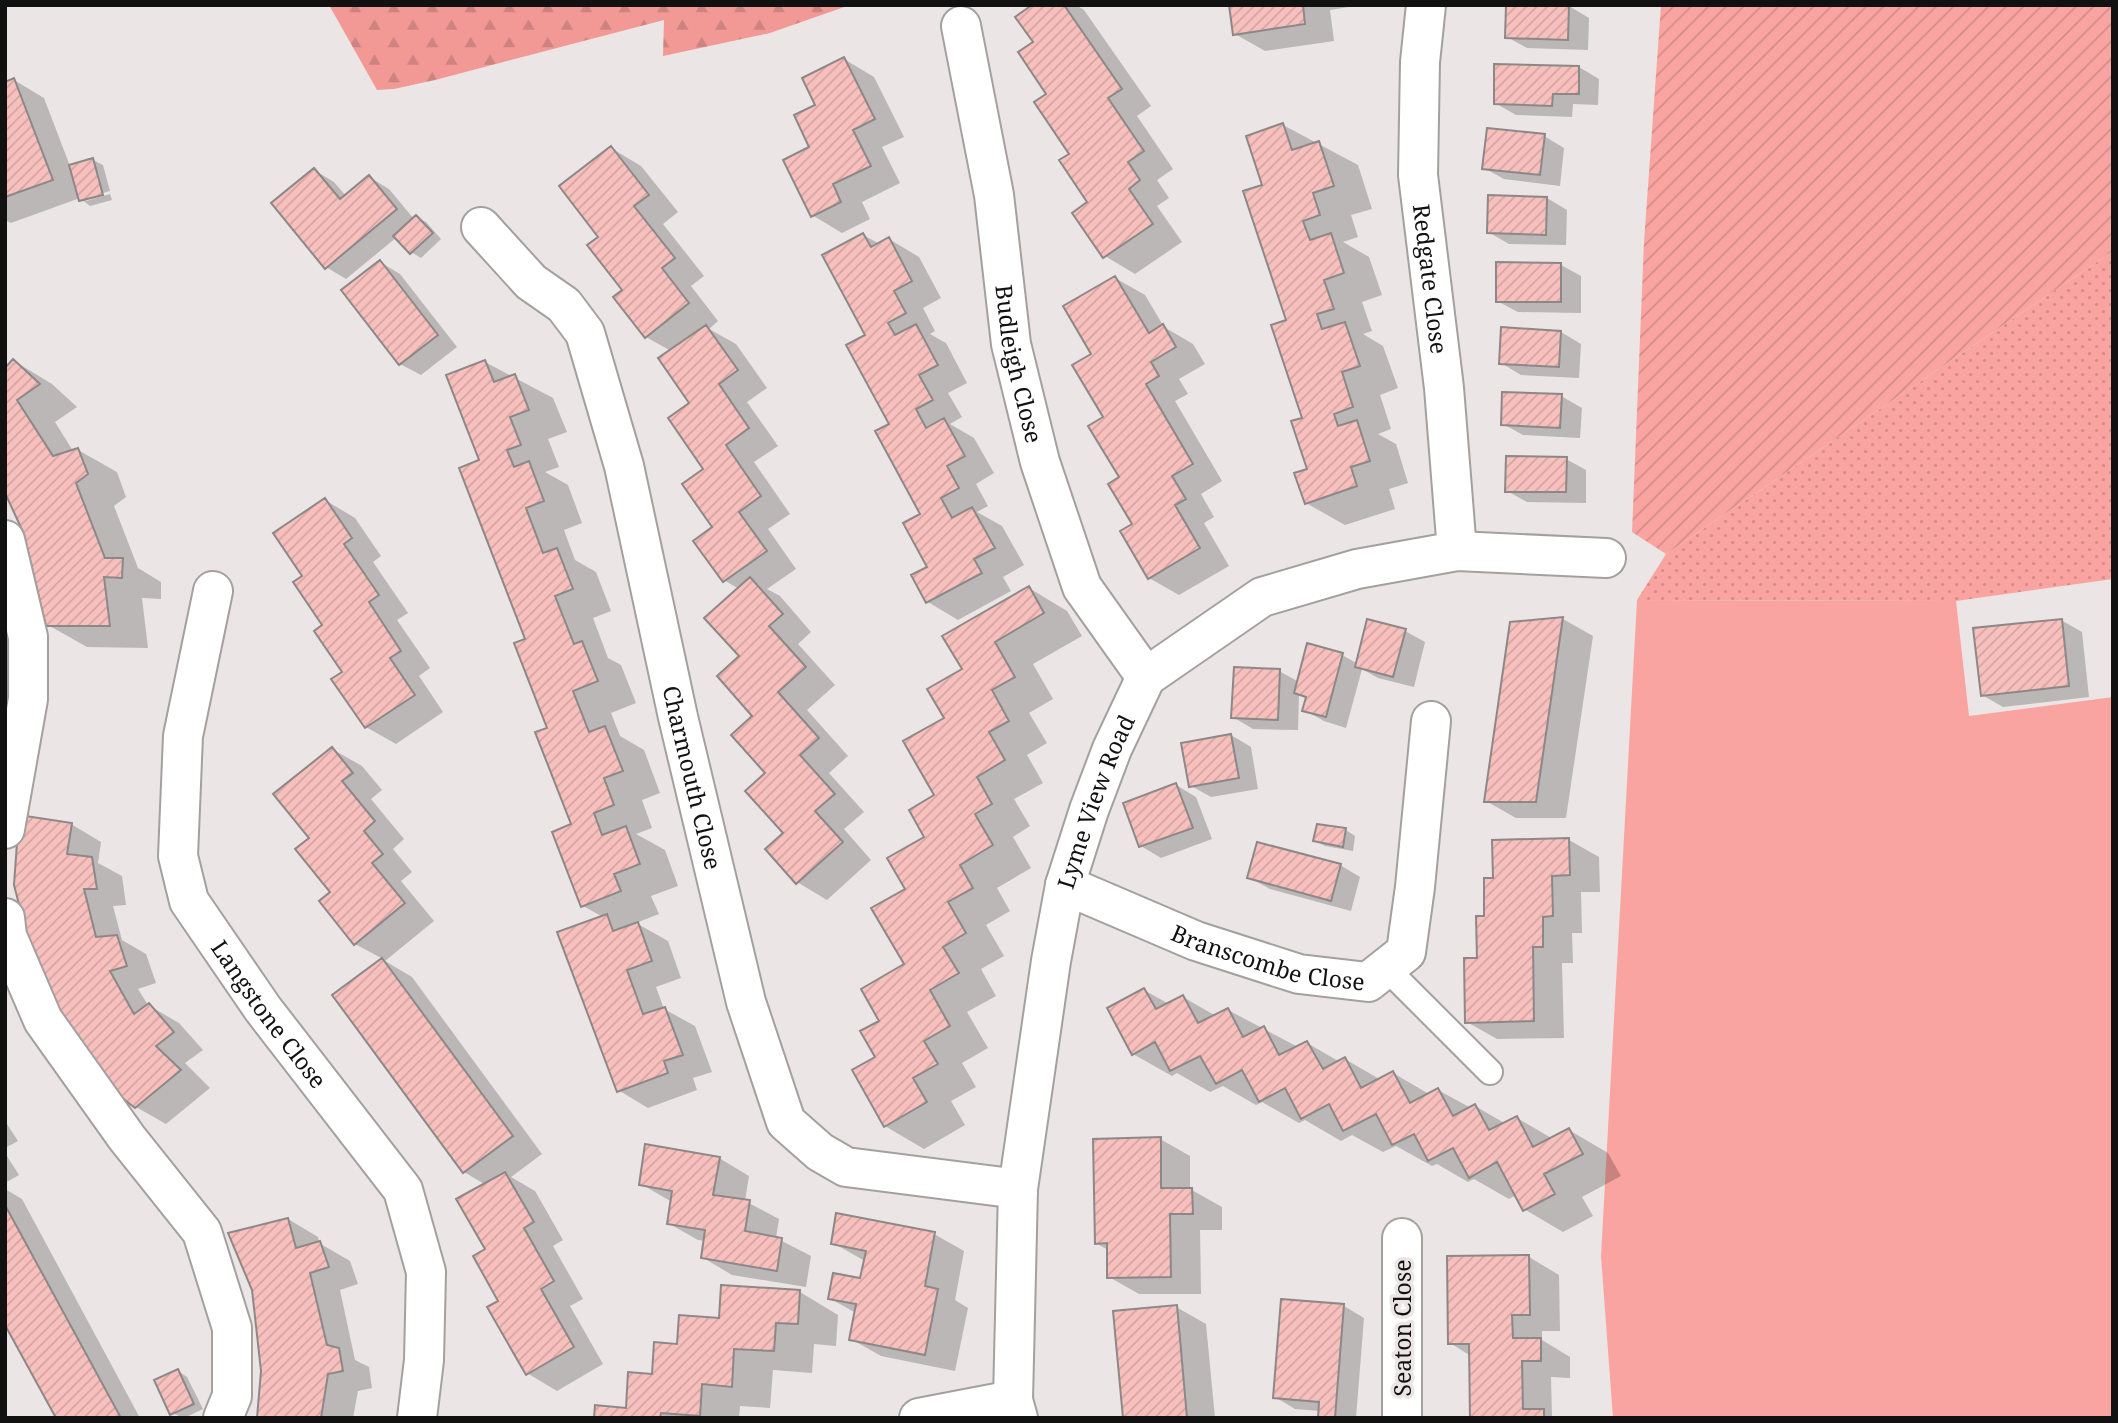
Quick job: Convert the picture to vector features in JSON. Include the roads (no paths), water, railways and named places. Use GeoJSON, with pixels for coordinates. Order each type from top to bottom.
{"type":"FeatureCollection","features":[{"type":"Feature","properties":{"kind":"street","name":"Redgate Close"},"geometry":{"type":"LineString","coordinates":[[1426,5],[1420,62],[1419,176],[1444,388],[1457,551]]}},
{"type":"Feature","properties":{"kind":"street","name":"Budleigh Close"},"geometry":{"type":"LineString","coordinates":[[961,26],[994,195],[1011,344],[1040,462],[1082,587],[1146,677]]}},
{"type":"Feature","properties":{"kind":"street","name":"Charmouth Close"},"geometry":{"type":"LineString","coordinates":[[481,227],[531,282],[564,305],[585,333],[624,466],[678,717],[746,1002],[786,1122],[820,1152],[846,1167],[1018,1189]]}},
{"type":"Feature","properties":{"kind":"street"},"geometry":{"type":"LineString","coordinates":[[5,540],[29,636],[28,699],[5,829]]}},
{"type":"Feature","properties":{"kind":"street"},"geometry":{"type":"LineString","coordinates":[[1146,677],[1262,597],[1357,569],[1457,551],[1606,558]]}},
{"type":"Feature","properties":{"kind":"street","name":"Langstone Close"},"geometry":{"type":"LineString","coordinates":[[213,591],[183,736],[178,856],[186,890],[189,901],[263,1009],[403,1191],[426,1272],[424,1360],[417,1418]]}},
{"type":"Feature","properties":{"kind":"street","name":"Lyme View Road"},"geometry":{"type":"LineString","coordinates":[[1016,1409],[1018,1189],[1051,961],[1065,886],[1089,810],[1112,749],[1146,677]]}},
{"type":"Feature","properties":{"kind":"street","name":"Branscombe Close"},"geometry":{"type":"LineString","coordinates":[[1065,886],[1196,940],[1299,974],[1368,982],[1406,952],[1431,721]]}},
{"type":"Feature","properties":{"kind":"street"},"geometry":{"type":"LineString","coordinates":[[5,918],[7,936],[43,1020],[127,1138],[202,1232],[232,1328],[232,1396],[223,1418]]}},
{"type":"Feature","properties":{"kind":"street","name":"Seaton Close"},"geometry":{"type":"LineString","coordinates":[[1402,1238],[1402,1418]]}},
{"type":"Feature","properties":{"kind":"street"},"geometry":{"type":"LineString","coordinates":[[919,1418],[1016,1409]]}},
{"type":"Feature","properties":{"kind":"lane"},"geometry":{"type":"LineString","coordinates":[[1386,968],[1490,1072]]}}]}
